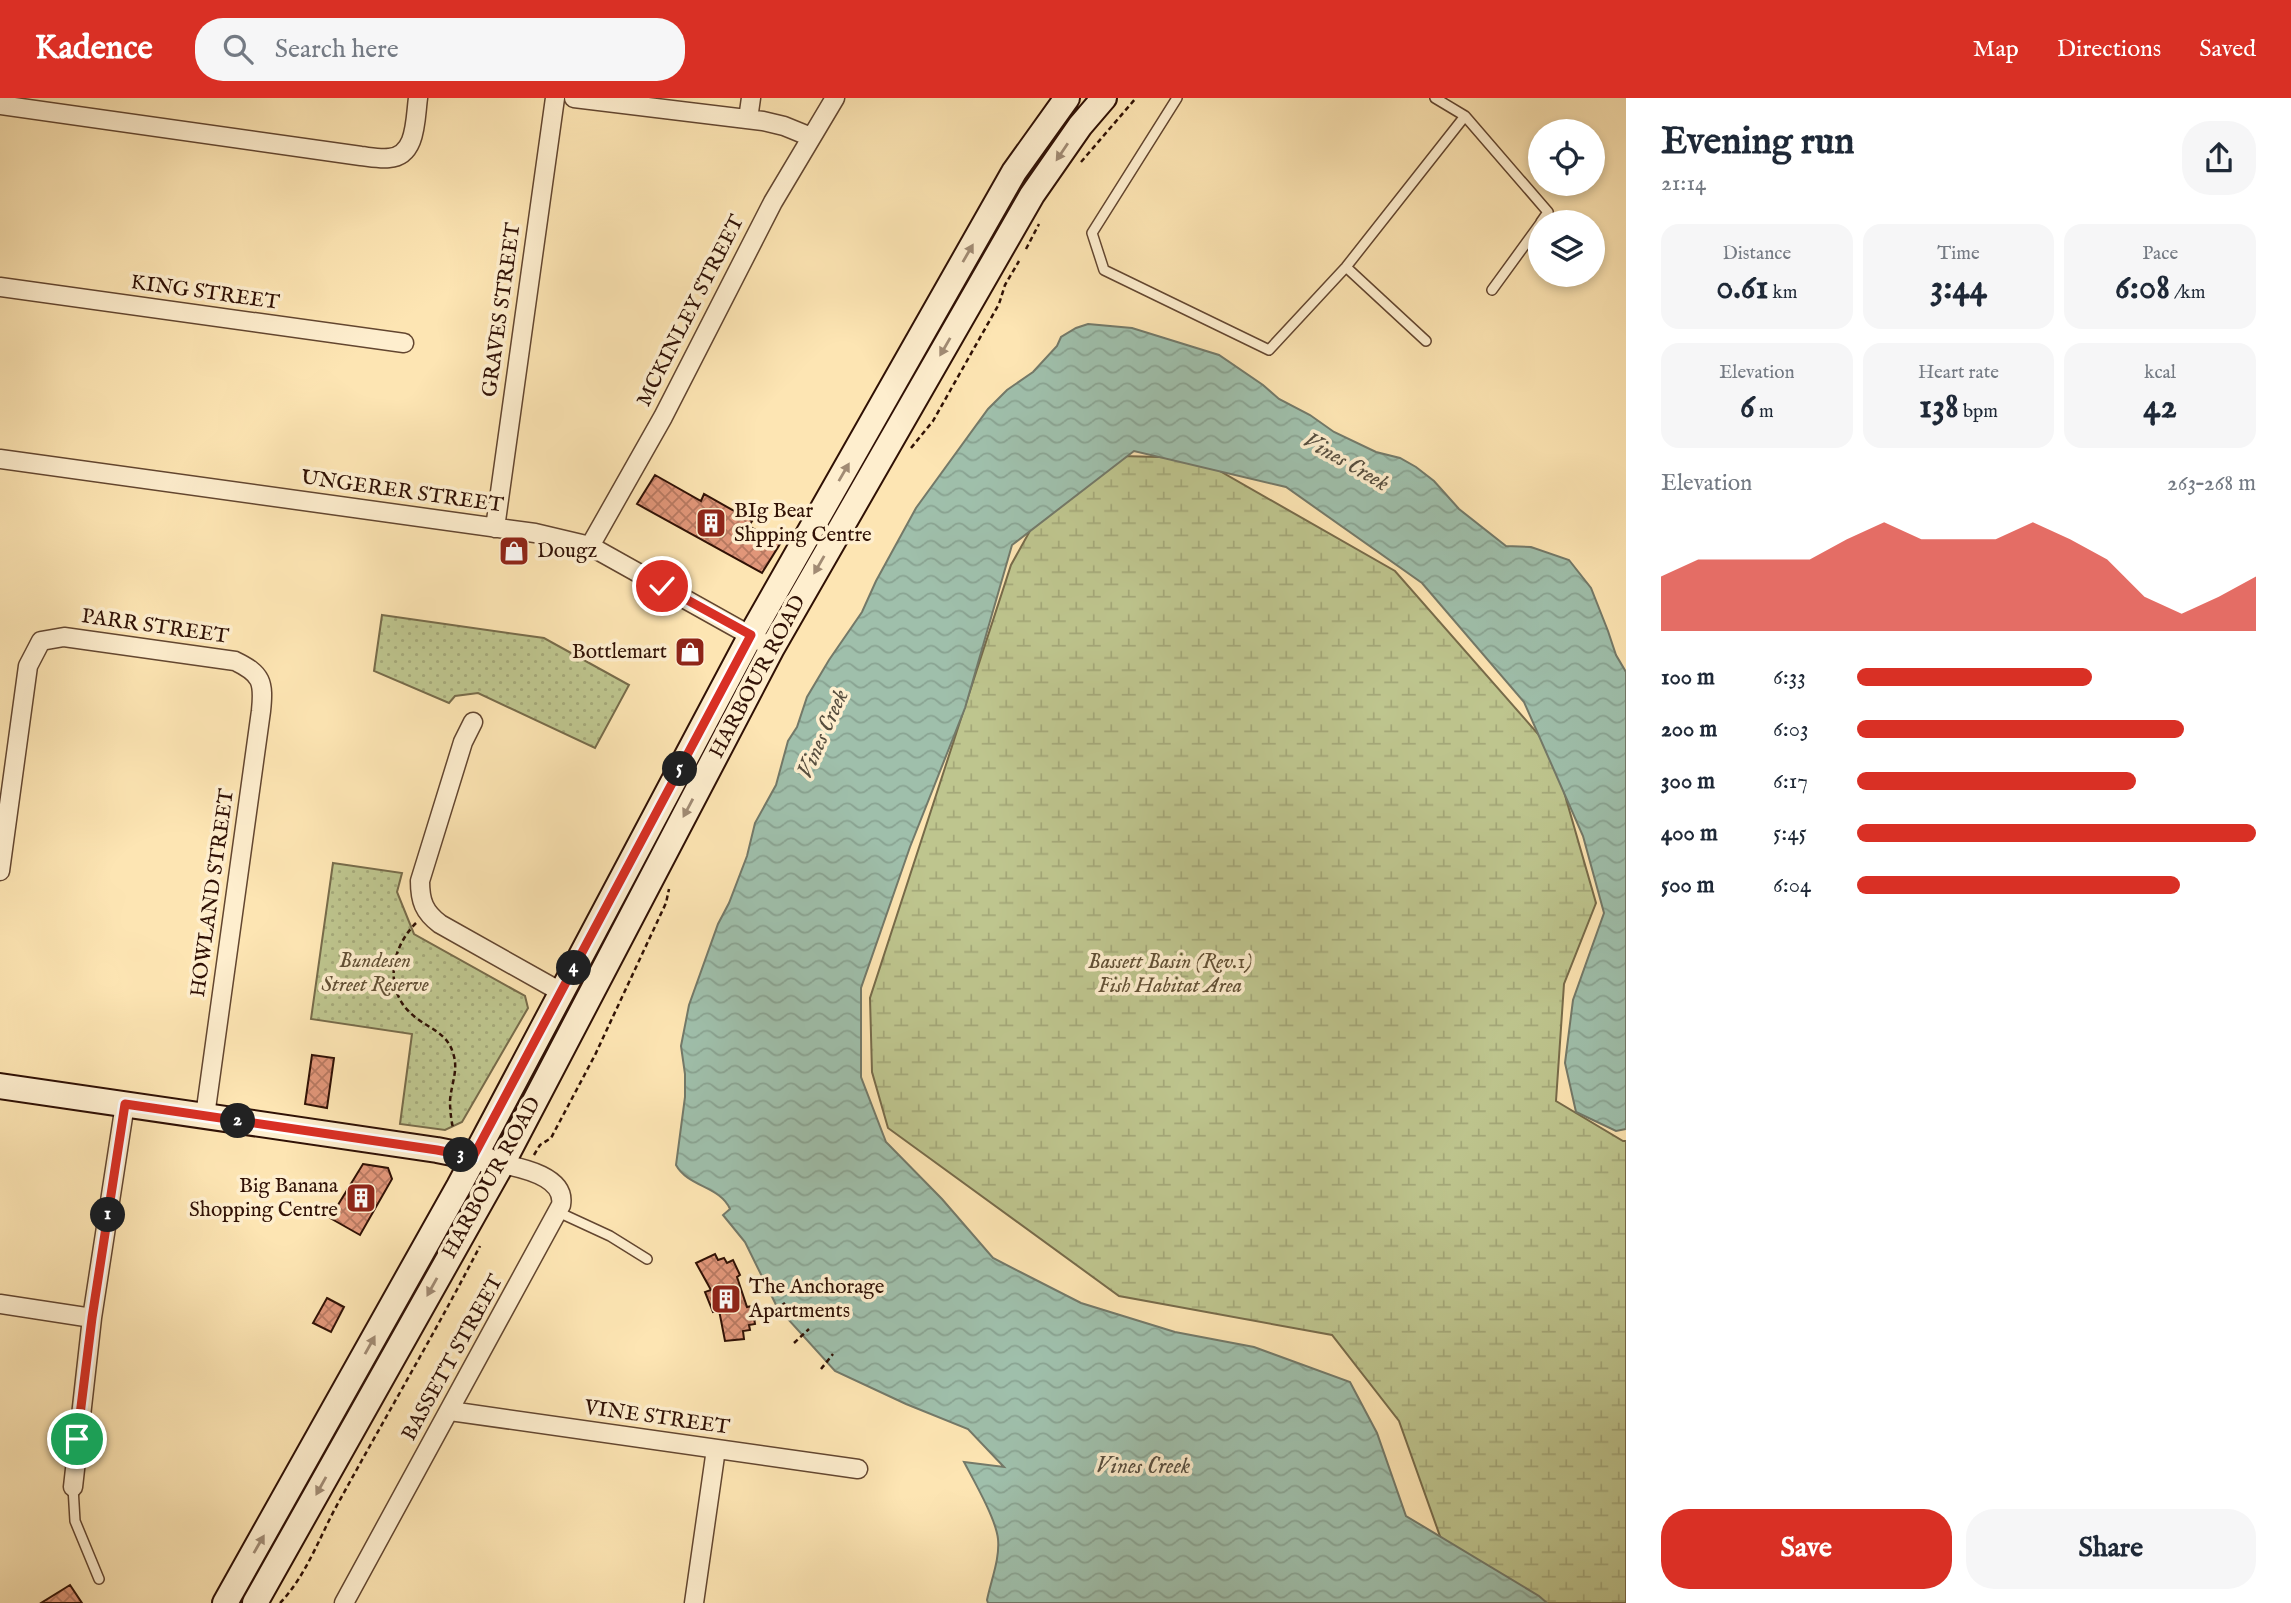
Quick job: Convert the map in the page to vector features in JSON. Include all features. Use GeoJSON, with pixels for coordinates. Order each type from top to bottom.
{"type":"FeatureCollection","features":[{"type":"Feature","properties":{"kind":"main road","name":"HARBOUR ROAD"},"geometry":{"type":"LineString","coordinates":[[255,1603],[502,1164],[762,642],[1014,172],[1067,98]]}},
{"type":"Feature","properties":{"kind":"main road","name":"HARBOUR ROAD"},"geometry":{"type":"LineString","coordinates":[[225,1603],[473,1157],[561,992],[762,642],[1032,195],[1080,126],[1104,98]]}},
{"type":"Feature","properties":{"kind":"main road"},"geometry":{"type":"LineString","coordinates":[[0,1086],[437,1150],[502,1164]]}},
{"type":"Feature","properties":{"kind":"street"},"geometry":{"type":"LineString","coordinates":[[0,105],[391,158],[403,153],[412,143],[418,98]]}},
{"type":"Feature","properties":{"kind":"street","name":"GRAVES STREET"},"geometry":{"type":"LineString","coordinates":[[495,528],[555,98]]}},
{"type":"Feature","properties":{"kind":"street"},"geometry":{"type":"LineString","coordinates":[[574,98],[748,119],[784,125],[811,136]]}},
{"type":"Feature","properties":{"kind":"street"},"geometry":{"type":"LineString","coordinates":[[748,119],[751,98]]}},
{"type":"Feature","properties":{"kind":"street","name":"MCKINLEY STREET"},"geometry":{"type":"LineString","coordinates":[[590,546],[663,417],[773,202],[835,98]]}},
{"type":"Feature","properties":{"kind":"street","name":"KING STREET"},"geometry":{"type":"LineString","coordinates":[[0,287],[404,343]]}},
{"type":"Feature","properties":{"kind":"street","name":"UNGERER STREET"},"geometry":{"type":"LineString","coordinates":[[0,459],[535,533],[590,546],[762,642]]}},
{"type":"Feature","properties":{"kind":"street","name":"PARR STREET"},"geometry":{"type":"LineString","coordinates":[[0,871],[28,666],[41,641],[64,637],[235,661],[251,669],[259,677]]}},
{"type":"Feature","properties":{"kind":"street","name":"HOWLAND STREET"},"geometry":{"type":"LineString","coordinates":[[205,1116],[261,711],[263,693],[259,677]]}},
{"type":"Feature","properties":{"kind":"street"},"geometry":{"type":"LineString","coordinates":[[473,722],[463,741],[420,881],[420,896],[428,915],[440,924],[561,992]]}},
{"type":"Feature","properties":{"kind":"street"},"geometry":{"type":"LineString","coordinates":[[73,1487],[92,1318],[125,1104]]}},
{"type":"Feature","properties":{"kind":"street"},"geometry":{"type":"LineString","coordinates":[[502,1164],[526,1169],[555,1184],[563,1198],[558,1212]]}},
{"type":"Feature","properties":{"kind":"street","name":"BASSETT STREET"},"geometry":{"type":"LineString","coordinates":[[344,1603],[558,1212]]}},
{"type":"Feature","properties":{"kind":"street"},"geometry":{"type":"LineString","coordinates":[[0,1304],[92,1318]]}},
{"type":"Feature","properties":{"kind":"street","name":"VINE STREET"},"geometry":{"type":"LineString","coordinates":[[450,1411],[858,1469]]}},
{"type":"Feature","properties":{"kind":"street"},"geometry":{"type":"LineString","coordinates":[[694,1603],[716,1449]]}},
{"type":"Feature","properties":{"kind":"lane"},"geometry":{"type":"LineString","coordinates":[[1177,98],[1092,233],[1104,270],[1269,349],[1346,267],[1465,116]]}},
{"type":"Feature","properties":{"kind":"lane"},"geometry":{"type":"LineString","coordinates":[[1435,98],[1465,116],[1546,210]]}},
{"type":"Feature","properties":{"kind":"lane"},"geometry":{"type":"LineString","coordinates":[[1492,290],[1528,240]]}},
{"type":"Feature","properties":{"kind":"lane"},"geometry":{"type":"LineString","coordinates":[[1346,267],[1426,341]]}},
{"type":"Feature","properties":{"kind":"lane"},"geometry":{"type":"LineString","coordinates":[[558,1212],[610,1236],[647,1259]]}},
{"type":"Feature","properties":{"kind":"lane"},"geometry":{"type":"LineString","coordinates":[[73,1487],[75,1521],[99,1579]]}},
{"type":"Feature","properties":{"kind":"path"},"geometry":{"type":"LineString","coordinates":[[1073,168],[1136,98]]}},
{"type":"Feature","properties":{"kind":"path"},"geometry":{"type":"LineString","coordinates":[[904,456],[933,421],[999,304],[1005,285],[1038,230],[1042,217]]}},
{"type":"Feature","properties":{"kind":"path"},"geometry":{"type":"LineString","coordinates":[[534,1155],[540,1145],[553,1136],[595,1055],[666,903],[672,878]]}},
{"type":"Feature","properties":{"kind":"path"},"geometry":{"type":"LineString","coordinates":[[428,915],[402,939],[393,968],[393,981],[404,1007],[442,1035],[453,1051],[455,1072],[450,1100],[453,1128]]}},
{"type":"Feature","properties":{"kind":"path"},"geometry":{"type":"LineString","coordinates":[[280,1603],[297,1582],[482,1242]]}},
{"type":"Feature","properties":{"kind":"path"},"geometry":{"type":"LineString","coordinates":[[769,1315],[785,1303]]}},
{"type":"Feature","properties":{"kind":"path"},"geometry":{"type":"LineString","coordinates":[[794,1343],[809,1329]]}},
{"type":"Feature","properties":{"kind":"path"},"geometry":{"type":"LineString","coordinates":[[821,1369],[834,1354]]}},
{"type":"Feature","properties":{"kind":"green space","name":"Bassett Basin (Rev.1) Fish Habitat Area"},"geometry":{"type":"Polygon","coordinates":[[[1121,456],[1197,458],[1395,571],[1552,750],[1596,903],[1564,984],[1556,1101],[1626,1141],[1626,1603],[1545,1603],[1441,1539],[1399,1421],[1332,1335],[1119,1296],[888,1128],[872,1072],[870,998],[1011,565],[1041,511],[1121,456]]]}},
{"type":"Feature","properties":{"kind":"green space"},"geometry":{"type":"Polygon","coordinates":[[[382,615],[544,638],[629,685],[595,748],[478,693],[455,696],[449,703],[374,671],[382,615]]]}},
{"type":"Feature","properties":{"kind":"green space","name":"Bundesen Street Reserve"},"geometry":{"type":"Polygon","coordinates":[[[333,863],[402,873],[397,892],[414,934],[525,996],[528,1008],[462,1122],[445,1130],[400,1124],[412,1034],[311,1019],[333,863]]]}},
{"type":"Feature","properties":{"kind":"water","name":"Vines Creek"},"geometry":{"type":"Polygon","coordinates":[[[1088,324],[1132,328],[1219,355],[1279,399],[1310,415],[1334,432],[1416,467],[1434,481],[1459,509],[1506,546],[1531,547],[1569,560],[1591,588],[1616,655],[1626,672],[1626,1129],[1616,1131],[1576,1112],[1565,1063],[1573,1000],[1604,913],[1583,836],[1524,702],[1422,583],[1286,487],[1134,451],[1012,545],[965,708],[910,847],[861,988],[861,1077],[886,1142],[942,1199],[993,1258],[1081,1303],[1175,1332],[1254,1347],[1350,1382],[1377,1433],[1406,1516],[1547,1603],[988,1603],[998,1554],[998,1539],[989,1511],[964,1462],[1004,1467],[968,1429],[835,1371],[777,1307],[745,1242],[723,1215],[730,1209],[725,1201],[688,1178],[676,1165],[685,1097],[681,1046],[689,1005],[718,924],[747,856],[755,823],[776,785],[788,741],[797,727],[807,697],[862,612],[916,508],[988,409],[1007,390],[1033,372],[1057,346],[1061,337],[1088,324]]]}},
{"type":"Feature","properties":{"kind":"building","name":"BIg Bear Shpping Centre"},"geometry":{"type":"Polygon","coordinates":[[[655,475],[701,501],[704,494],[752,521],[749,526],[780,544],[762,573],[637,504],[655,475]]]}},
{"type":"Feature","properties":{"kind":"building"},"geometry":{"type":"Polygon","coordinates":[[[312,1055],[334,1058],[327,1108],[305,1104],[312,1055]]]}},
{"type":"Feature","properties":{"kind":"building","name":"Big Banana Shopping Centre"},"geometry":{"type":"Polygon","coordinates":[[[363,1164],[388,1168],[392,1179],[360,1235],[330,1218],[363,1164]]]}},
{"type":"Feature","properties":{"kind":"building","name":"The Anchorage Apartments"},"geometry":{"type":"Polygon","coordinates":[[[715,1254],[718,1260],[724,1258],[727,1263],[733,1260],[740,1275],[737,1277],[747,1307],[752,1306],[755,1324],[749,1325],[750,1330],[743,1331],[744,1339],[725,1341],[719,1310],[713,1312],[705,1292],[711,1290],[696,1263],[715,1254]]]}},
{"type":"Feature","properties":{"kind":"building"},"geometry":{"type":"Polygon","coordinates":[[[327,1298],[344,1307],[331,1332],[313,1323],[327,1298]]]}},
{"type":"Feature","properties":{"kind":"building"},"geometry":{"type":"Polygon","coordinates":[[[70,1585],[82,1603],[41,1603],[70,1585]]]}},
{"type":"Feature","properties":{"kind":"place","name":"BIg Bear Shpping Centre"},"geometry":{"type":"Point","coordinates":[711,523]}},
{"type":"Feature","properties":{"kind":"place","name":"Dougz"},"geometry":{"type":"Point","coordinates":[514,551]}},
{"type":"Feature","properties":{"kind":"place","name":"Bottlemart"},"geometry":{"type":"Point","coordinates":[690,652]}},
{"type":"Feature","properties":{"kind":"place","name":"Big Banana Shopping Centre"},"geometry":{"type":"Point","coordinates":[361,1198]}},
{"type":"Feature","properties":{"kind":"place","name":"The Anchorage Apartments"},"geometry":{"type":"Point","coordinates":[726,1299]}},
{"type":"Feature","properties":{"kind":"route"},"geometry":{"type":"LineString","coordinates":[[77,1439],[92,1318],[125,1104],[473,1157],[751,635],[662,586]]}}]}
